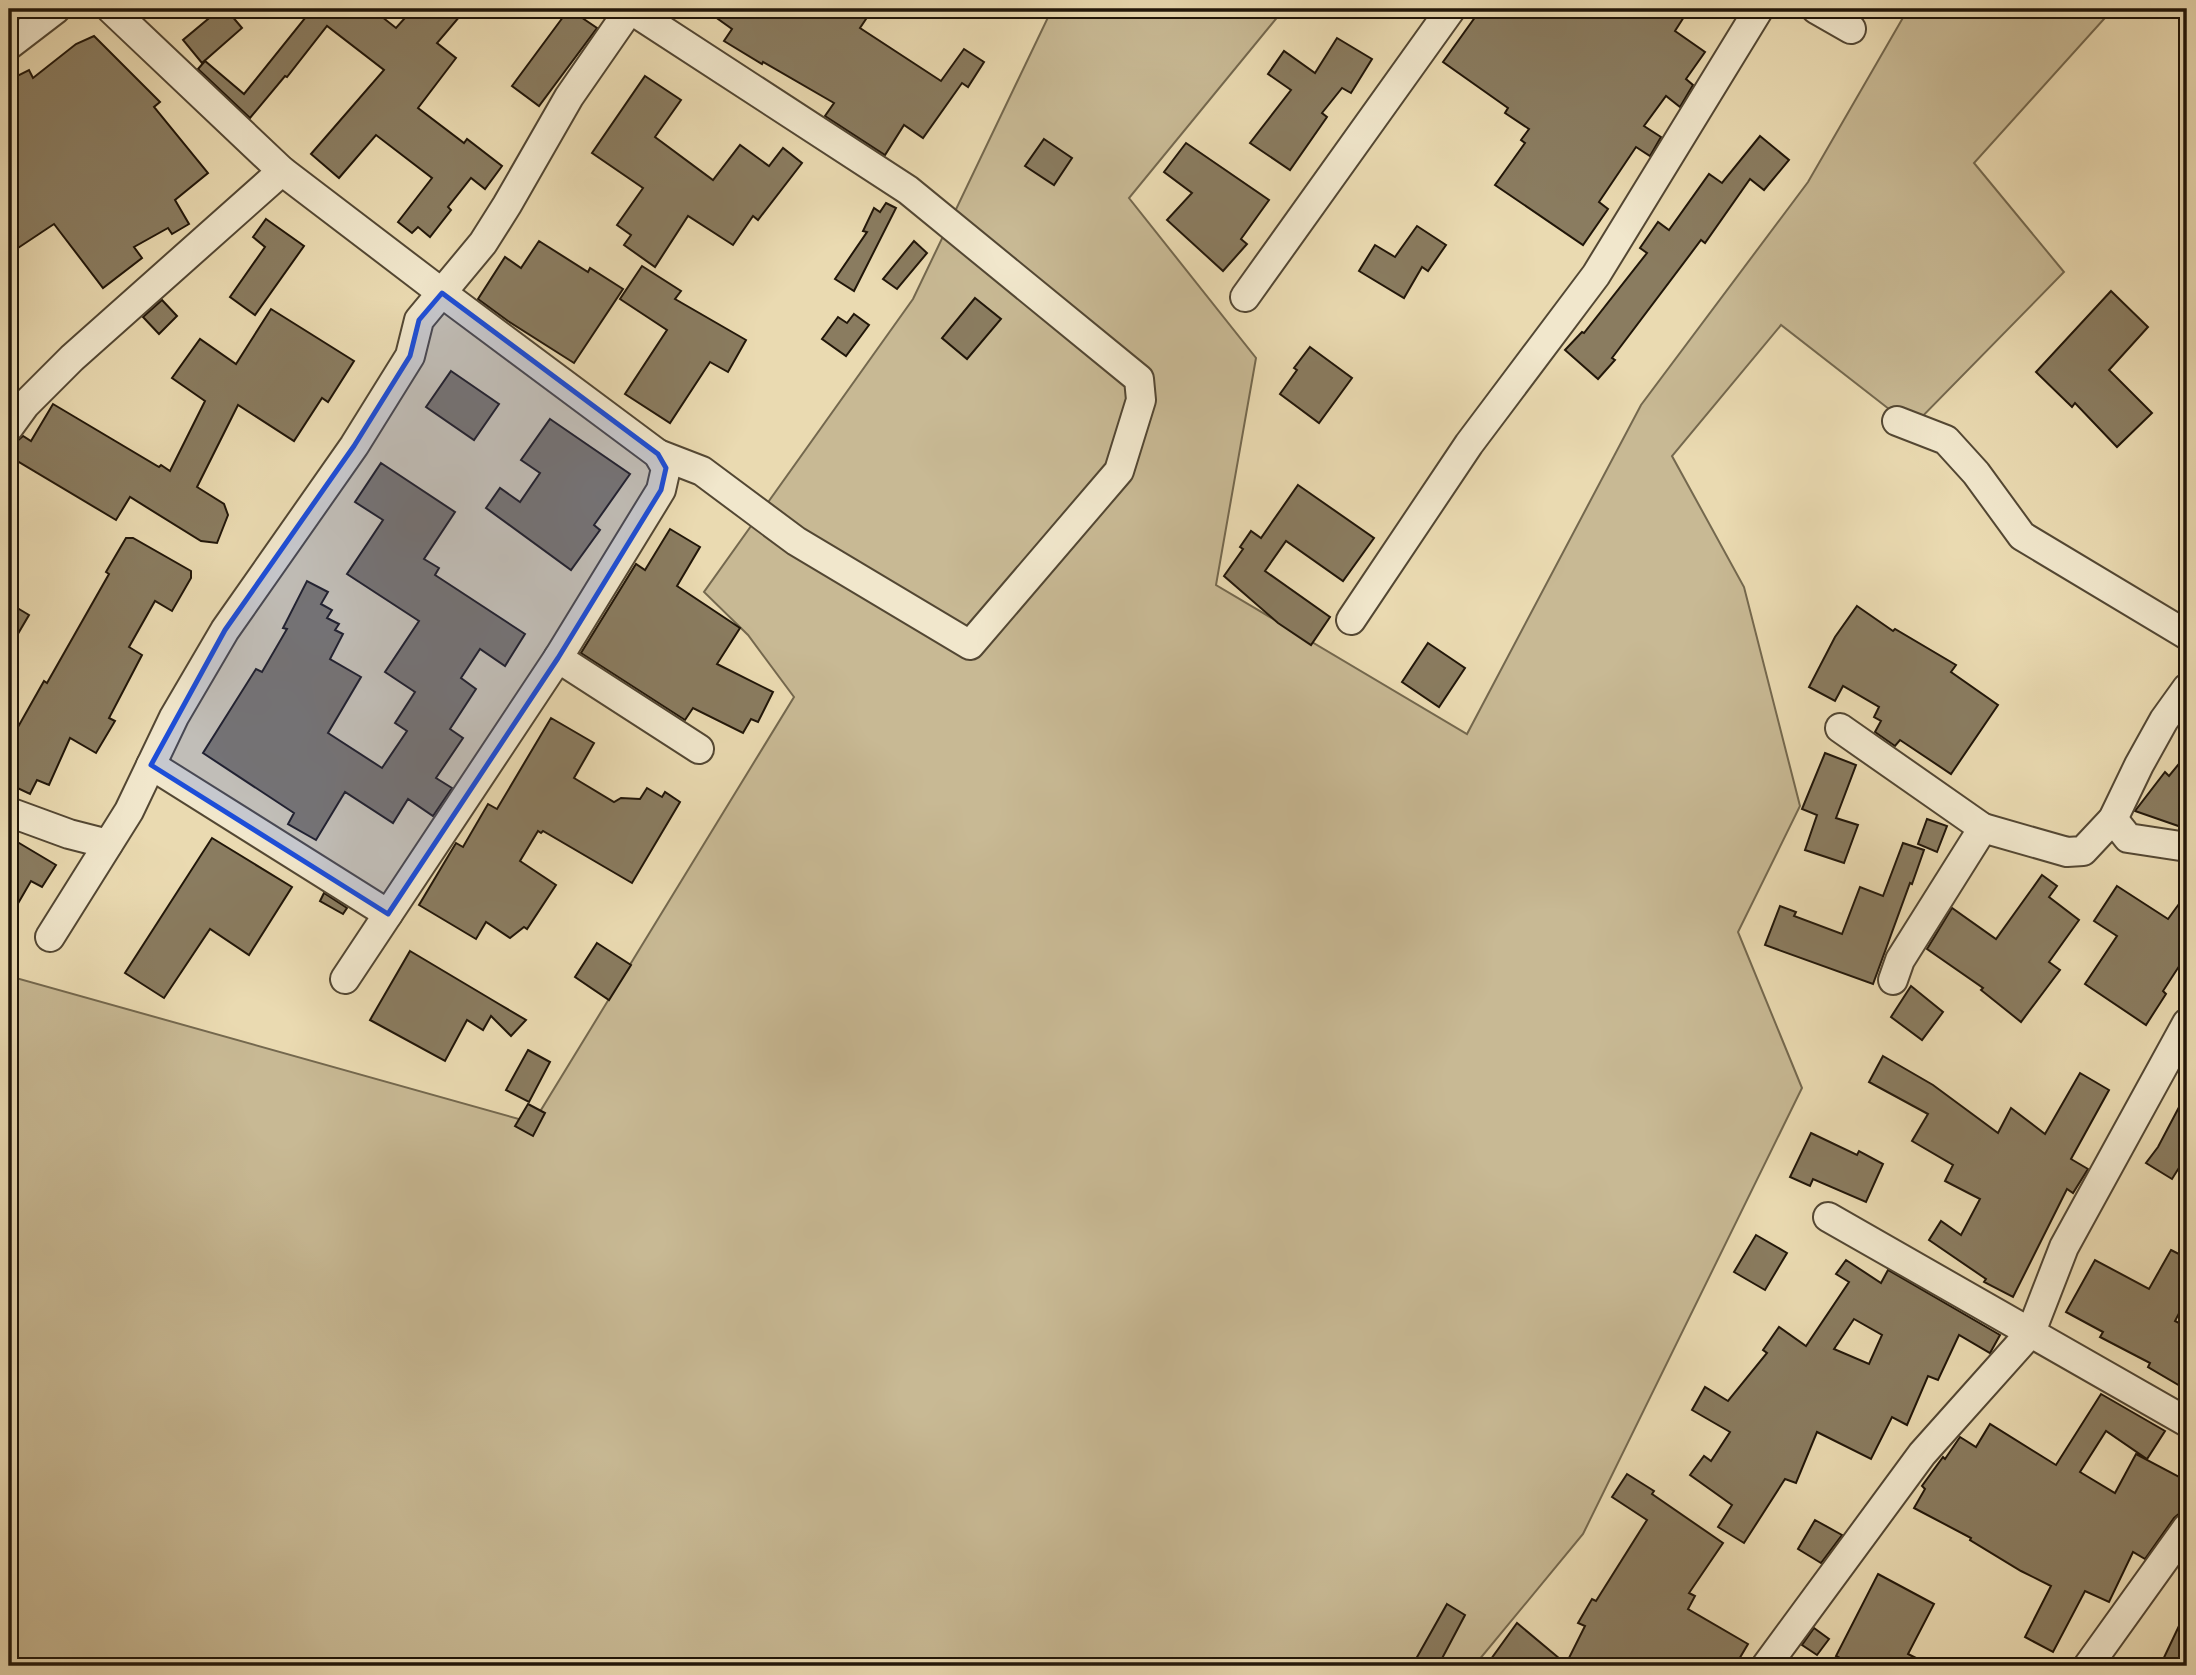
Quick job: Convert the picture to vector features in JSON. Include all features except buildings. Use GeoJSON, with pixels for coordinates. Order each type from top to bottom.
{"type":"FeatureCollection","features":[{"type":"Feature","properties":{"kind":"street"},"geometry":{"type":"LineString","coordinates":[[9,46],[56,9]]}},
{"type":"Feature","properties":{"kind":"street"},"geometry":{"type":"LineString","coordinates":[[50,937],[130,811],[174,717],[225,630],[354,446],[410,356],[419,320],[442,293],[483,243],[508,205],[569,97],[630,9],[908,190],[1139,379],[1140,400],[1119,471],[970,645],[796,541],[702,471],[658,454],[442,293],[282,171],[111,9]]}},
{"type":"Feature","properties":{"kind":"street"},"geometry":{"type":"LineString","coordinates":[[1245,297],[1451,9]]}},
{"type":"Feature","properties":{"kind":"street"},"geometry":{"type":"LineString","coordinates":[[1352,620],[1469,444],[1596,275],[1759,9]]}},
{"type":"Feature","properties":{"kind":"street"},"geometry":{"type":"LineString","coordinates":[[1816,9],[1851,29]]}},
{"type":"Feature","properties":{"kind":"street"},"geometry":{"type":"LineString","coordinates":[[9,427],[26,405],[72,358],[282,171]]}},
{"type":"Feature","properties":{"kind":"street"},"geometry":{"type":"LineString","coordinates":[[1896,421],[1946,440],[1976,473],[2022,536],[2187,635]]}},
{"type":"Feature","properties":{"kind":"street"},"geometry":{"type":"LineString","coordinates":[[345,979],[558,658],[661,490],[666,468],[658,454]]}},
{"type":"Feature","properties":{"kind":"street"},"geometry":{"type":"LineString","coordinates":[[558,658],[699,749]]}},
{"type":"Feature","properties":{"kind":"street"},"geometry":{"type":"LineString","coordinates":[[1840,728],[1983,828],[2067,852],[2083,850],[2113,818],[2164,720],[2187,688]]}},
{"type":"Feature","properties":{"kind":"street"},"geometry":{"type":"LineString","coordinates":[[151,765],[388,914]]}},
{"type":"Feature","properties":{"kind":"street"},"geometry":{"type":"LineString","coordinates":[[9,812],[108,845]]}},
{"type":"Feature","properties":{"kind":"street"},"geometry":{"type":"LineString","coordinates":[[2113,818],[2128,838],[2187,847]]}},
{"type":"Feature","properties":{"kind":"street"},"geometry":{"type":"LineString","coordinates":[[1893,980],[1900,960],[1983,828]]}},
{"type":"Feature","properties":{"kind":"street"},"geometry":{"type":"LineString","coordinates":[[1766,1666],[1922,1454],[2031,1332],[2064,1247],[2187,1023]]}},
{"type":"Feature","properties":{"kind":"street"},"geometry":{"type":"LineString","coordinates":[[1828,1217],[2187,1422]]}},
{"type":"Feature","properties":{"kind":"street"},"geometry":{"type":"LineString","coordinates":[[2088,1666],[2187,1528]]}},
{"type":"Feature","properties":{"kind":"highlighted area"},"geometry":{"type":"Polygon","coordinates":[[[442,293],[658,454],[666,468],[661,490],[558,658],[388,914],[151,765],[225,630],[354,446],[410,356],[419,320],[442,293]]]}},
{"type":"Feature","properties":{"kind":"shaded area"},"geometry":{"type":"Polygon","coordinates":[[[1052,9],[1284,9],[1129,198],[1256,358],[1216,585],[1467,734],[1641,405],[1808,182],[1908,9],[2113,9],[1974,163],[2064,272],[1912,427],[1781,325],[1672,456],[1744,587],[1800,806],[1738,932],[1802,1088],[1583,1534],[1474,1666],[9,1666],[9,976],[533,1123],[794,697],[748,635],[704,592],[913,299],[1052,9]]]}}]}
